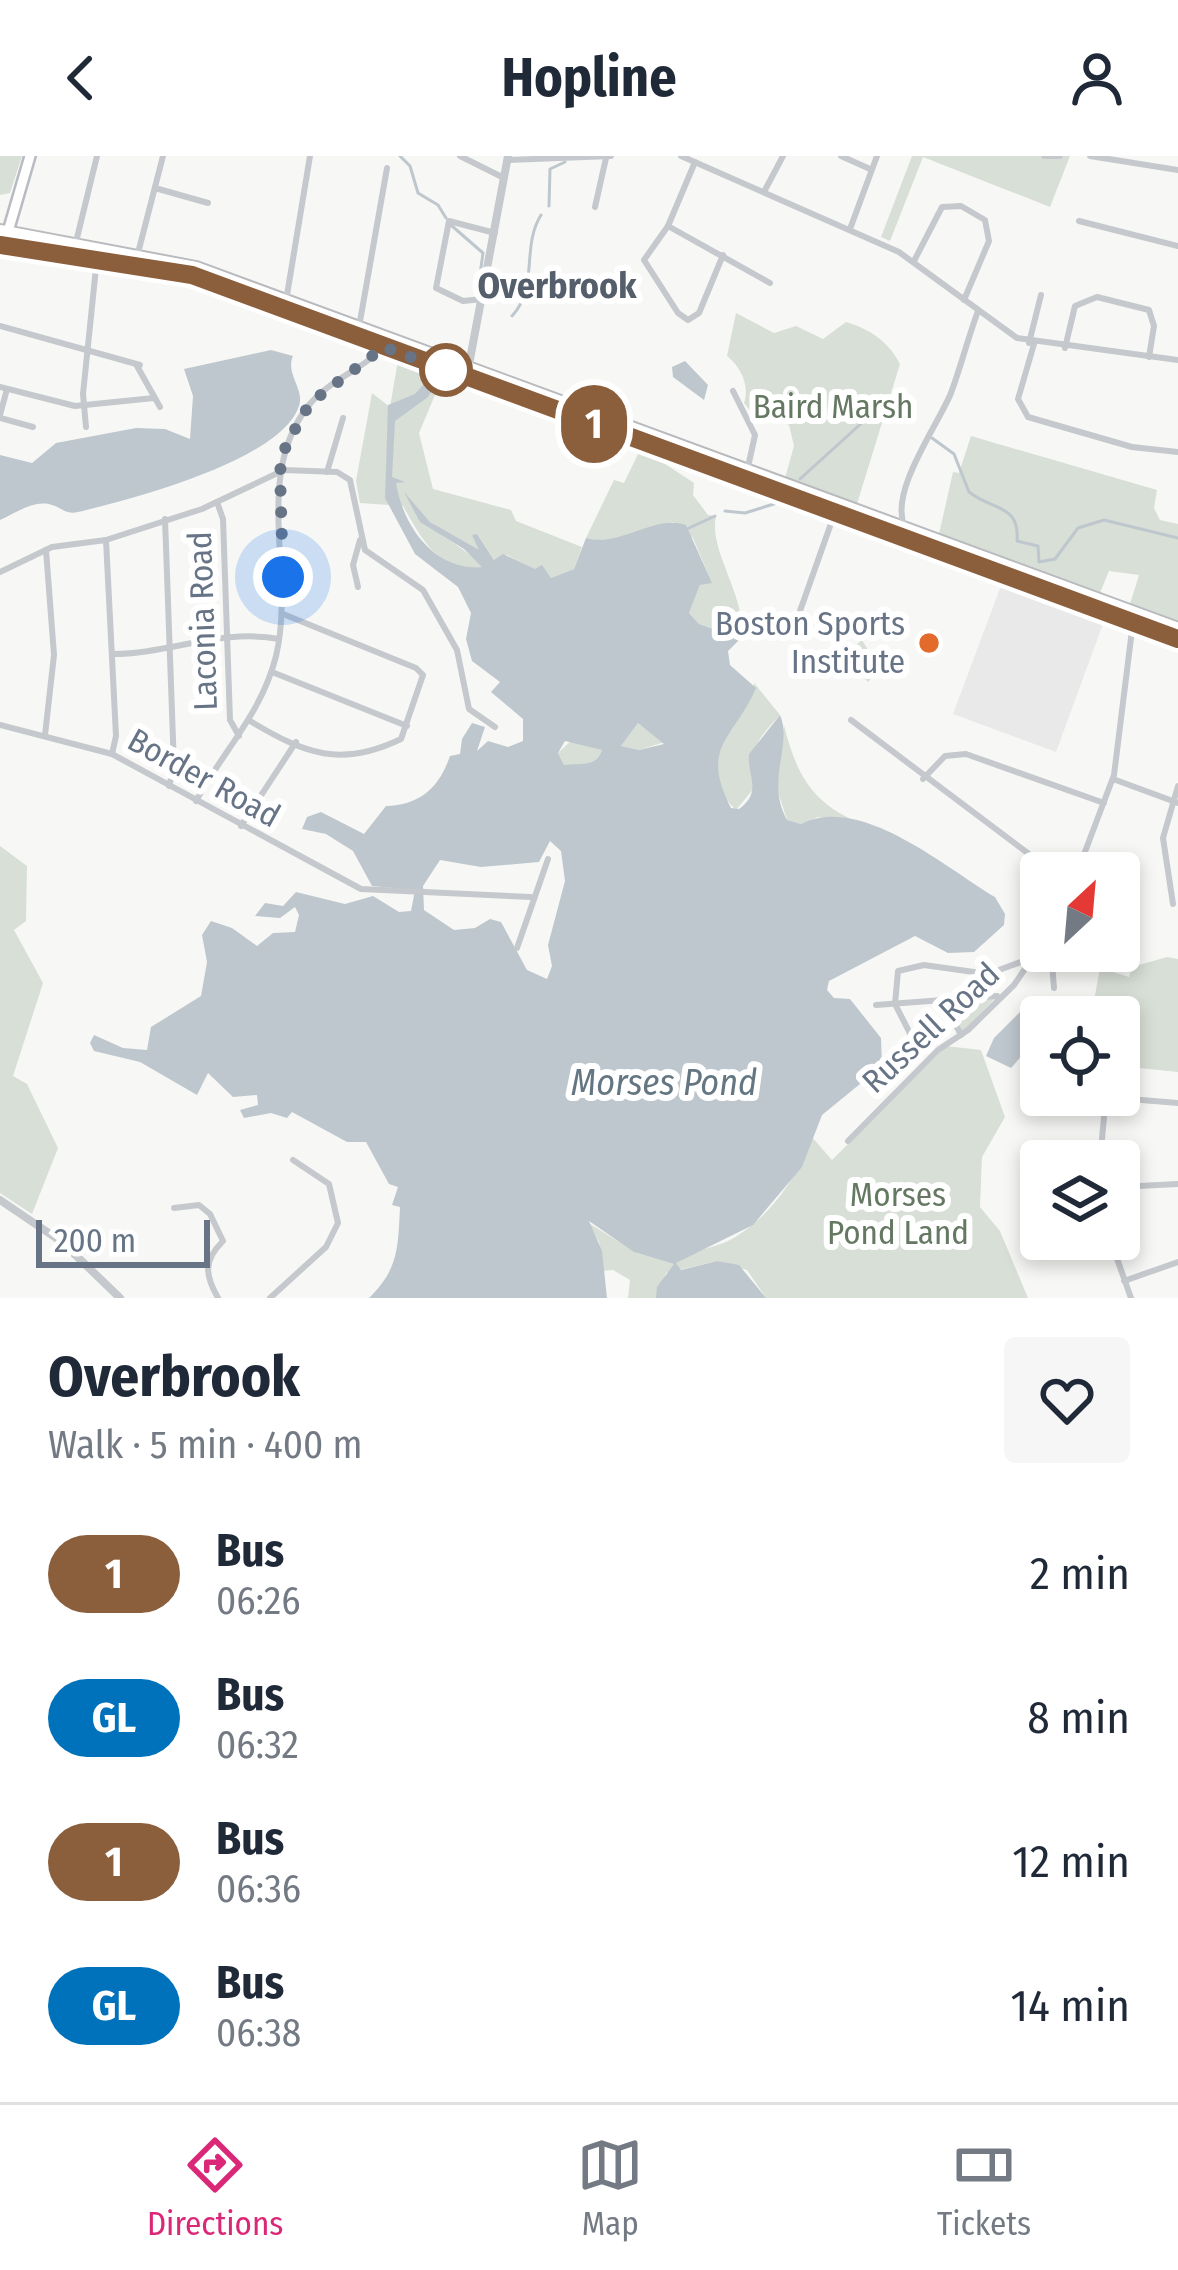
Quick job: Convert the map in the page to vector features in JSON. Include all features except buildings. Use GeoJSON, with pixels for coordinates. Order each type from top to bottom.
{"type":"FeatureCollection","features":[{"type":"Feature","properties":{"kind":"highway"},"geometry":{"type":"LineString","coordinates":[[2,241],[76,242],[138,253],[286,301],[834,515],[1178,639]]}},
{"type":"Feature","properties":{"kind":"highway"},"geometry":{"type":"LineString","coordinates":[[2,241],[192,275],[384,347],[746,470],[1178,629]]}},
{"type":"Feature","properties":{"kind":"main road"},"geometry":{"type":"LineString","coordinates":[[2,241],[30,156]]}},
{"type":"Feature","properties":{"kind":"street"},"geometry":{"type":"LineString","coordinates":[[76,242],[98,156]]}},
{"type":"Feature","properties":{"kind":"street"},"geometry":{"type":"LineString","coordinates":[[138,253],[163,156]]}},
{"type":"Feature","properties":{"kind":"street"},"geometry":{"type":"LineString","coordinates":[[286,301],[310,156]]}},
{"type":"Feature","properties":{"kind":"street"},"geometry":{"type":"LineString","coordinates":[[460,156],[504,178]]}},
{"type":"Feature","properties":{"kind":"street"},"geometry":{"type":"LineString","coordinates":[[681,156],[709,161],[914,261],[978,311],[1032,343],[1178,360]]}},
{"type":"Feature","properties":{"kind":"street"},"geometry":{"type":"LineString","coordinates":[[765,191],[783,156]]}},
{"type":"Feature","properties":{"kind":"street"},"geometry":{"type":"LineString","coordinates":[[841,156],[872,170]]}},
{"type":"Feature","properties":{"kind":"street"},"geometry":{"type":"LineString","coordinates":[[850,229],[877,156]]}},
{"type":"Feature","properties":{"kind":"street"},"geometry":{"type":"LineString","coordinates":[[1044,156],[1060,156]]}},
{"type":"Feature","properties":{"kind":"street"},"geometry":{"type":"LineString","coordinates":[[1090,156],[1178,170]]}},
{"type":"Feature","properties":{"kind":"street"},"geometry":{"type":"LineString","coordinates":[[467,372],[508,158],[608,157],[595,207]]}},
{"type":"Feature","properties":{"kind":"street"},"geometry":{"type":"LineString","coordinates":[[695,161],[668,226],[647,248],[644,260],[685,319],[699,313],[723,255]]}},
{"type":"Feature","properties":{"kind":"street"},"geometry":{"type":"LineString","coordinates":[[359,328],[387,168]]}},
{"type":"Feature","properties":{"kind":"street"},"geometry":{"type":"LineString","coordinates":[[155,188],[208,203]]}},
{"type":"Feature","properties":{"kind":"street"},"geometry":{"type":"LineString","coordinates":[[914,261],[942,207],[961,206],[985,220],[989,241],[964,301]]}},
{"type":"Feature","properties":{"kind":"street"},"geometry":{"type":"LineString","coordinates":[[484,299],[463,301],[437,291],[440,251],[449,221],[467,221],[495,232]]}},
{"type":"Feature","properties":{"kind":"street"},"geometry":{"type":"LineString","coordinates":[[1079,221],[1178,246]]}},
{"type":"Feature","properties":{"kind":"street"},"geometry":{"type":"LineString","coordinates":[[668,226],[770,283]]}},
{"type":"Feature","properties":{"kind":"street"},"geometry":{"type":"LineString","coordinates":[[86,427],[83,406],[97,258]]}},
{"type":"Feature","properties":{"kind":"street"},"geometry":{"type":"LineString","coordinates":[[1041,295],[1018,399],[1028,416],[1123,445],[1178,452]]}},
{"type":"Feature","properties":{"kind":"street"},"geometry":{"type":"LineString","coordinates":[[1065,348],[1075,306],[1097,297],[1149,310],[1154,326],[1149,357]]}},
{"type":"Feature","properties":{"kind":"street"},"geometry":{"type":"LineString","coordinates":[[882,520],[900,510],[929,429],[950,396],[978,311]]}},
{"type":"Feature","properties":{"kind":"street"},"geometry":{"type":"LineString","coordinates":[[0,326],[137,364],[160,407]]}},
{"type":"Feature","properties":{"kind":"street"},"geometry":{"type":"LineString","coordinates":[[196,801],[250,721],[272,672],[284,614],[280,471],[286,445],[310,403],[384,347]]}},
{"type":"Feature","properties":{"kind":"street"},"geometry":{"type":"LineString","coordinates":[[33,427],[0,416],[4,388],[83,406],[154,398]]}},
{"type":"Feature","properties":{"kind":"street"},"geometry":{"type":"LineString","coordinates":[[733,392],[755,435],[746,470]]}},
{"type":"Feature","properties":{"kind":"street"},"geometry":{"type":"LineString","coordinates":[[327,472],[343,418]]}},
{"type":"Feature","properties":{"kind":"street"},"geometry":{"type":"LineString","coordinates":[[0,572],[46,550],[106,540],[218,502],[280,471],[327,472],[344,475],[352,484],[360,540],[353,566],[358,587]]}},
{"type":"Feature","properties":{"kind":"street","name":"Laconia Road"},"geometry":{"type":"LineString","coordinates":[[218,502],[223,519],[230,720],[239,736]]}},
{"type":"Feature","properties":{"kind":"street"},"geometry":{"type":"LineString","coordinates":[[900,510],[908,530]]}},
{"type":"Feature","properties":{"kind":"street"},"geometry":{"type":"LineString","coordinates":[[800,610],[834,515]]}},
{"type":"Feature","properties":{"kind":"street"},"geometry":{"type":"LineString","coordinates":[[165,519],[174,767],[169,786]]}},
{"type":"Feature","properties":{"kind":"street"},"geometry":{"type":"LineString","coordinates":[[106,540],[112,754]]}},
{"type":"Feature","properties":{"kind":"street"},"geometry":{"type":"LineString","coordinates":[[360,540],[373,558],[420,585],[458,650],[466,705],[495,727]]}},
{"type":"Feature","properties":{"kind":"street"},"geometry":{"type":"LineString","coordinates":[[45,735],[54,655],[46,550]]}},
{"type":"Feature","properties":{"kind":"street"},"geometry":{"type":"LineString","coordinates":[[250,721],[330,756],[347,758],[394,742],[407,727],[422,672],[284,614]]}},
{"type":"Feature","properties":{"kind":"street"},"geometry":{"type":"LineString","coordinates":[[1085,852],[1113,779],[1133,622]]}},
{"type":"Feature","properties":{"kind":"street"},"geometry":{"type":"LineString","coordinates":[[112,654],[169,649],[227,635],[280,640]]}},
{"type":"Feature","properties":{"kind":"street"},"geometry":{"type":"LineString","coordinates":[[272,672],[407,727]]}},
{"type":"Feature","properties":{"kind":"street"},"geometry":{"type":"LineString","coordinates":[[851,720],[1025,852]]}},
{"type":"Feature","properties":{"kind":"street","name":"Border Road"},"geometry":{"type":"LineString","coordinates":[[0,725],[112,754],[361,889],[414,894],[502,891],[531,897]]}},
{"type":"Feature","properties":{"kind":"street"},"geometry":{"type":"LineString","coordinates":[[241,826],[296,742]]}},
{"type":"Feature","properties":{"kind":"street"},"geometry":{"type":"LineString","coordinates":[[923,778],[945,756],[966,754],[1104,803]]}},
{"type":"Feature","properties":{"kind":"street"},"geometry":{"type":"LineString","coordinates":[[1113,779],[1176,802]]}},
{"type":"Feature","properties":{"kind":"street"},"geometry":{"type":"LineString","coordinates":[[1173,904],[1163,835],[1178,786]]}},
{"type":"Feature","properties":{"kind":"street"},"geometry":{"type":"LineString","coordinates":[[518,948],[531,897],[548,859]]}},
{"type":"Feature","properties":{"kind":"street"},"geometry":{"type":"LineString","coordinates":[[921,1055],[895,1004],[901,969],[924,965],[988,974],[1020,962]]}},
{"type":"Feature","properties":{"kind":"street","name":"Russell Road"},"geometry":{"type":"LineString","coordinates":[[848,1142],[936,1052],[961,1035],[1024,972]]}},
{"type":"Feature","properties":{"kind":"street"},"geometry":{"type":"LineString","coordinates":[[1053,972],[1054,988]]}},
{"type":"Feature","properties":{"kind":"street"},"geometry":{"type":"LineString","coordinates":[[876,1005],[945,1004],[997,996]]}},
{"type":"Feature","properties":{"kind":"street"},"geometry":{"type":"LineString","coordinates":[[945,1004],[961,1035]]}},
{"type":"Feature","properties":{"kind":"street"},"geometry":{"type":"LineString","coordinates":[[894,1060],[936,1052]]}},
{"type":"Feature","properties":{"kind":"street"},"geometry":{"type":"LineString","coordinates":[[1140,1099],[1178,1103]]}},
{"type":"Feature","properties":{"kind":"street"},"geometry":{"type":"LineString","coordinates":[[270,1298],[326,1247],[338,1223],[332,1190],[293,1160]]}},
{"type":"Feature","properties":{"kind":"street"},"geometry":{"type":"LineString","coordinates":[[1140,1186],[1178,1184]]}},
{"type":"Feature","properties":{"kind":"street"},"geometry":{"type":"LineString","coordinates":[[0,1200],[62,1242],[120,1298]]}},
{"type":"Feature","properties":{"kind":"street"},"geometry":{"type":"LineString","coordinates":[[174,1208],[202,1207],[223,1241],[206,1268],[218,1298]]}},
{"type":"Feature","properties":{"kind":"street"},"geometry":{"type":"LineString","coordinates":[[1117,1260],[1131,1298]]}},
{"type":"Feature","properties":{"kind":"street"},"geometry":{"type":"LineString","coordinates":[[1124,1282],[1178,1262]]}},
{"type":"Feature","properties":{"kind":"shaded area"},"geometry":{"type":"Polygon","coordinates":[[[1002,583],[1104,621],[1056,752],[953,714],[1002,583]]]}},
{"type":"Feature","properties":{"kind":"green space"},"geometry":{"type":"Polygon","coordinates":[[[0,156],[22,156],[10,193],[0,195],[0,156]]]}},
{"type":"Feature","properties":{"kind":"green space"},"geometry":{"type":"Polygon","coordinates":[[[912,156],[1070,156],[1050,207],[923,157],[890,241],[881,237],[912,156]]]}},
{"type":"Feature","properties":{"kind":"green space","name":"Baird Marsh"},"geometry":{"type":"Polygon","coordinates":[[[736,313],[774,333],[796,326],[823,339],[846,322],[878,337],[896,356],[900,364],[857,504],[785,478],[794,446],[789,425],[767,414],[757,419],[744,403],[743,377],[727,356],[736,313]]]}},
{"type":"Feature","properties":{"kind":"green space"},"geometry":{"type":"Polygon","coordinates":[[[398,360],[426,374],[443,376],[419,433],[433,489],[511,510],[516,521],[582,547],[574,569],[551,578],[507,555],[495,561],[477,534],[480,552],[430,522],[409,500],[424,520],[483,567],[454,564],[425,542],[403,506],[360,503],[356,481],[372,393],[390,407],[398,360]]]}},
{"type":"Feature","properties":{"kind":"green space"},"geometry":{"type":"Polygon","coordinates":[[[971,436],[1157,490],[1154,508],[1160,520],[1178,524],[1178,622],[1130,604],[1139,575],[1109,571],[1100,593],[939,534],[953,472],[959,473],[971,436]]]}},
{"type":"Feature","properties":{"kind":"green space"},"geometry":{"type":"Polygon","coordinates":[[[641,448],[694,483],[693,495],[708,515],[716,516],[718,544],[739,607],[741,638],[699,624],[689,613],[700,585],[711,581],[693,538],[673,522],[607,543],[586,538],[614,480],[624,483],[641,448]]]}},
{"type":"Feature","properties":{"kind":"green space"},"geometry":{"type":"Polygon","coordinates":[[[862,640],[879,668],[868,682],[848,662],[849,651],[862,640]]]}},
{"type":"Feature","properties":{"kind":"green space"},"geometry":{"type":"Polygon","coordinates":[[[754,683],[780,715],[756,748],[755,787],[736,810],[721,791],[715,773],[717,757],[751,698],[754,683]]]}},
{"type":"Feature","properties":{"kind":"green space"},"geometry":{"type":"Polygon","coordinates":[[[638,723],[665,742],[639,750],[621,746],[638,723]]]}},
{"type":"Feature","properties":{"kind":"green space"},"geometry":{"type":"Polygon","coordinates":[[[784,725],[809,785],[830,807],[862,824],[818,817],[801,824],[787,820],[775,783],[784,725]]]}},
{"type":"Feature","properties":{"kind":"green space"},"geometry":{"type":"Polygon","coordinates":[[[572,740],[602,750],[591,762],[564,765],[558,753],[572,740]]]}},
{"type":"Feature","properties":{"kind":"green space"},"geometry":{"type":"Polygon","coordinates":[[[0,846],[27,866],[26,921],[14,930],[43,983],[13,1076],[27,1084],[58,1148],[32,1214],[0,1193],[0,846]]]}},
{"type":"Feature","properties":{"kind":"green space"},"geometry":{"type":"Polygon","coordinates":[[[1167,957],[1178,959],[1178,1072],[1140,1068],[1140,996],[1095,996],[1099,972],[1129,977],[1130,972],[1140,972],[1140,965],[1167,957]]]}},
{"type":"Feature","properties":{"kind":"green space"},"geometry":{"type":"Polygon","coordinates":[[[997,996],[961,1035],[945,1004],[997,996]]]}},
{"type":"Feature","properties":{"kind":"green space","name":"Morses Pond Land"},"geometry":{"type":"Polygon","coordinates":[[[946,1046],[981,1050],[1005,1117],[982,1157],[980,1207],[1000,1231],[1028,1298],[766,1298],[747,1270],[717,1261],[666,1273],[656,1298],[628,1298],[630,1280],[613,1270],[603,1271],[599,1242],[587,1222],[637,1253],[675,1264],[728,1241],[756,1222],[780,1196],[811,1136],[832,1160],[946,1046]]]}},
{"type":"Feature","properties":{"kind":"water"},"geometry":{"type":"Polygon","coordinates":[[[271,350],[293,356],[291,369],[300,400],[286,426],[264,444],[201,475],[132,498],[74,513],[39,504],[0,520],[0,455],[32,463],[56,443],[136,428],[165,429],[190,439],[193,396],[184,369],[271,350]]]}},
{"type":"Feature","properties":{"kind":"water"},"geometry":{"type":"Polygon","coordinates":[[[685,361],[708,385],[704,400],[673,377],[672,367],[685,361]]]}},
{"type":"Feature","properties":{"kind":"water","name":"Morses Pond"},"geometry":{"type":"Polygon","coordinates":[[[433,374],[439,377],[428,397],[395,421],[392,477],[405,482],[396,483],[406,515],[436,554],[449,562],[482,567],[464,549],[420,522],[404,492],[430,522],[479,550],[472,535],[477,534],[494,560],[503,554],[535,569],[542,565],[551,578],[574,569],[586,538],[611,539],[662,524],[686,525],[712,583],[700,585],[689,613],[699,624],[741,638],[728,651],[730,665],[756,688],[719,756],[718,770],[731,808],[739,809],[750,796],[749,754],[780,715],[783,739],[778,791],[787,820],[801,824],[824,817],[849,818],[875,826],[928,853],[995,897],[1005,914],[1004,925],[974,952],[948,953],[915,936],[829,981],[827,990],[834,998],[850,999],[881,1038],[882,1066],[822,1115],[802,1167],[753,1225],[676,1263],[681,1270],[717,1261],[739,1265],[766,1298],[656,1298],[657,1287],[674,1264],[634,1252],[589,1221],[602,1251],[607,1298],[369,1298],[391,1267],[400,1207],[392,1205],[398,1187],[389,1184],[366,1142],[347,1142],[292,1112],[287,1118],[271,1113],[244,1118],[240,1110],[258,1105],[257,1095],[233,1097],[208,1073],[197,1095],[140,1062],[94,1051],[90,1043],[94,1035],[123,1048],[147,1050],[151,1027],[201,996],[207,962],[202,935],[211,921],[232,928],[257,946],[273,933],[295,932],[299,915],[295,907],[280,918],[255,916],[265,903],[283,906],[296,892],[345,904],[373,896],[399,912],[411,911],[415,890],[372,886],[353,851],[326,834],[302,829],[307,817],[321,812],[364,834],[386,806],[409,802],[434,786],[450,756],[460,754],[472,723],[485,727],[477,751],[488,741],[508,747],[523,741],[523,719],[491,692],[500,682],[472,661],[466,639],[471,613],[458,587],[415,554],[385,498],[388,405],[415,394],[433,374]],[[638,723],[621,746],[639,750],[664,744],[638,723]],[[565,741],[558,753],[564,765],[581,764],[596,760],[602,750],[565,741]],[[550,841],[539,862],[481,867],[440,860],[423,886],[424,910],[454,930],[475,928],[490,919],[501,922],[527,970],[547,979],[552,966],[548,945],[565,881],[561,851],[550,841]]]}},
{"type":"Feature","properties":{"kind":"water"},"geometry":{"type":"Polygon","coordinates":[[[1020,1012],[1020,1058],[1011,1068],[986,1056],[994,1038],[1020,1012]]]}},
{"type":"Feature","properties":{"kind":"waterway"},"geometry":{"type":"LineString","coordinates":[[400,156],[410,166],[418,193],[438,205],[446,218]]}},
{"type":"Feature","properties":{"kind":"waterway"},"geometry":{"type":"LineString","coordinates":[[549,206],[550,169],[565,162]]}},
{"type":"Feature","properties":{"kind":"waterway"},"geometry":{"type":"LineString","coordinates":[[512,316],[525,292],[532,240],[541,215]]}},
{"type":"Feature","properties":{"kind":"waterway"},"geometry":{"type":"LineString","coordinates":[[452,226],[483,253],[477,296]]}},
{"type":"Feature","properties":{"kind":"waterway"},"geometry":{"type":"LineString","coordinates":[[800,479],[876,410],[904,421]]}},
{"type":"Feature","properties":{"kind":"waterway"},"geometry":{"type":"LineString","coordinates":[[932,438],[954,454],[969,492],[1014,520],[1017,541],[1038,546],[1039,562],[1055,559],[1078,528],[1104,520],[1178,538]]}},
{"type":"Feature","properties":{"kind":"waterway"},"geometry":{"type":"LineString","coordinates":[[725,511],[745,513],[777,503]]}},
{"type":"Feature","properties":{"kind":"waterway"},"geometry":{"type":"LineString","coordinates":[[689,528],[715,516]]}},
{"type":"Feature","properties":{"kind":"bus line","name":"1"},"geometry":{"type":"LineString","coordinates":[[0,245],[140,263],[192,275],[1178,639]]}},
{"type":"Feature","properties":{"kind":"place","name":"Boston Sports Institute"},"geometry":{"type":"Point","coordinates":[929,643]}},
{"type":"Feature","properties":{"kind":"district","name":"Overbrook"},"geometry":{"type":"Point","coordinates":[557,286]}},
{"type":"Feature","properties":{"kind":"route"},"geometry":{"type":"LineString","coordinates":[[283,577],[280,464],[310,403],[384,347],[446,370]]}}]}
